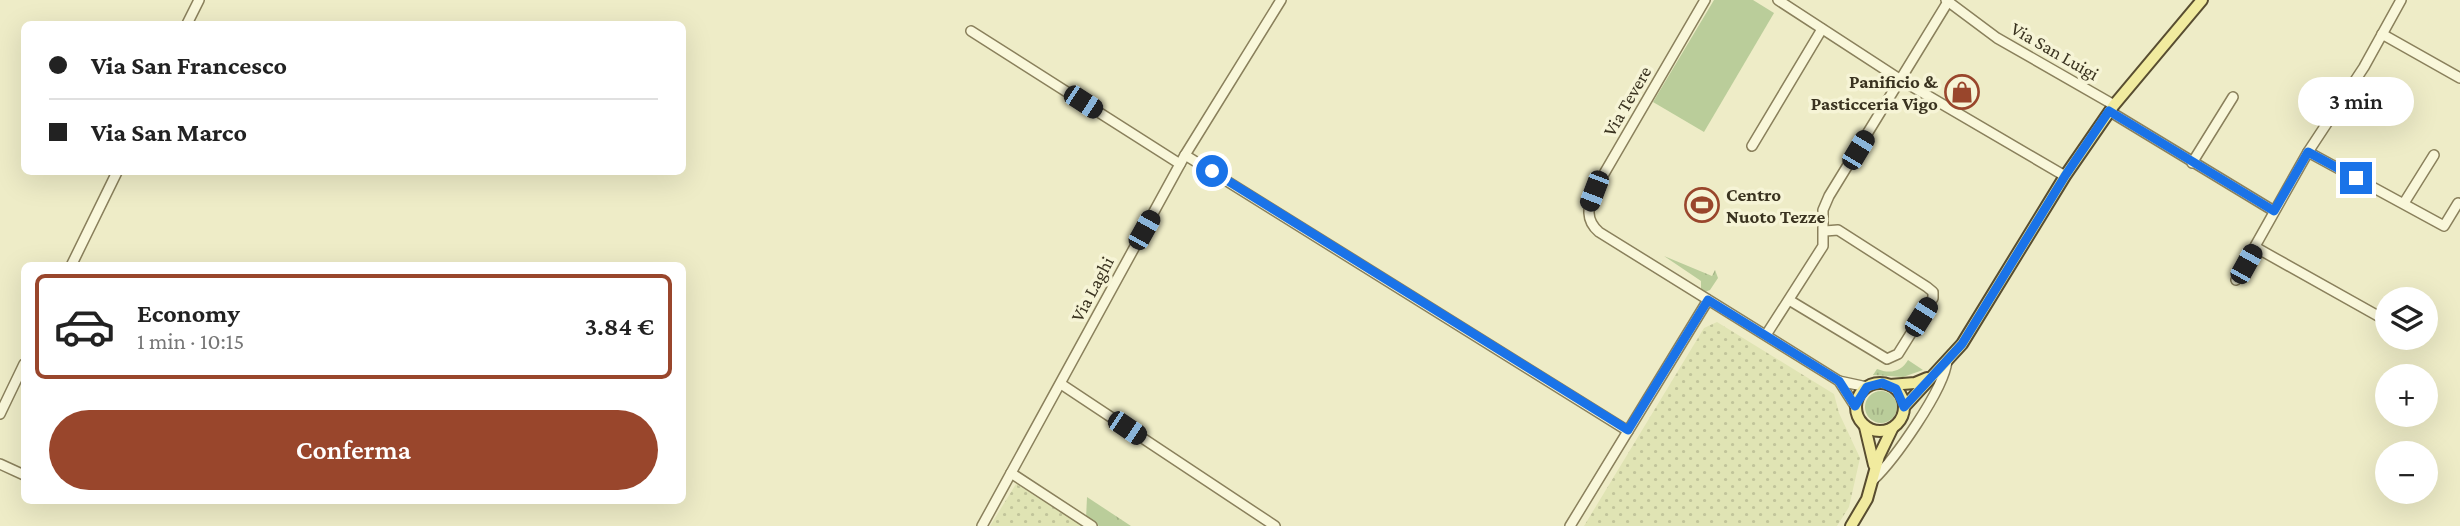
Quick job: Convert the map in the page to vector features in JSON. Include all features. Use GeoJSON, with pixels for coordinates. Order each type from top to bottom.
{"type":"FeatureCollection","features":[{"type":"Feature","properties":{"kind":"main road"},"geometry":{"type":"LineString","coordinates":[[1851,526],[1867,499],[1875,468],[1892,429],[1901,419],[1904,407],[1962,344],[2065,176],[2111,108],[2202,0]]}},
{"type":"Feature","properties":{"kind":"main road"},"geometry":{"type":"LineString","coordinates":[[1875,468],[1865,427],[1856,414],[1855,406],[1867,387],[1874,383],[1915,383],[1932,375]]}},
{"type":"Feature","properties":{"kind":"main road"},"geometry":{"type":"LineString","coordinates":[[1890,385],[1900,394],[1904,407]]}},
{"type":"Feature","properties":{"kind":"main road"},"geometry":{"type":"LineString","coordinates":[[1865,427],[1878,432],[1892,429]]}},
{"type":"Feature","properties":{"kind":"street"},"geometry":{"type":"LineString","coordinates":[[188,21],[199,0]]}},
{"type":"Feature","properties":{"kind":"street","name":"Via Laghi"},"geometry":{"type":"LineString","coordinates":[[982,526],[1182,160],[1281,0]]}},
{"type":"Feature","properties":{"kind":"street","name":"Via Tevere"},"geometry":{"type":"LineString","coordinates":[[1705,0],[1594,191],[1587,208],[1590,221],[1599,232],[1708,300]]}},
{"type":"Feature","properties":{"kind":"street"},"geometry":{"type":"LineString","coordinates":[[1778,0],[1900,80],[2065,176]]}},
{"type":"Feature","properties":{"kind":"street"},"geometry":{"type":"LineString","coordinates":[[2236,280],[2308,152],[2401,0]]}},
{"type":"Feature","properties":{"kind":"street"},"geometry":{"type":"LineString","coordinates":[[1766,335],[1823,246],[1824,210],[1829,196],[1948,1]]}},
{"type":"Feature","properties":{"kind":"street","name":"Via San Luigi"},"geometry":{"type":"LineString","coordinates":[[1948,1],[1997,38],[2111,108],[2192,163],[2274,211]]}},
{"type":"Feature","properties":{"kind":"street"},"geometry":{"type":"LineString","coordinates":[[1752,146],[1822,29]]}},
{"type":"Feature","properties":{"kind":"street"},"geometry":{"type":"LineString","coordinates":[[971,31],[1628,430]]}},
{"type":"Feature","properties":{"kind":"street"},"geometry":{"type":"LineString","coordinates":[[2382,34],[2460,78]]}},
{"type":"Feature","properties":{"kind":"street"},"geometry":{"type":"LineString","coordinates":[[2192,163],[2233,97]]}},
{"type":"Feature","properties":{"kind":"street"},"geometry":{"type":"LineString","coordinates":[[2308,152],[2444,226],[2458,203]]}},
{"type":"Feature","properties":{"kind":"street"},"geometry":{"type":"LineString","coordinates":[[2403,203],[2434,155]]}},
{"type":"Feature","properties":{"kind":"street"},"geometry":{"type":"LineString","coordinates":[[73,262],[116,175]]}},
{"type":"Feature","properties":{"kind":"street"},"geometry":{"type":"LineString","coordinates":[[1789,300],[1887,359],[1898,354],[1933,298],[1933,292],[1927,286],[1838,230],[1825,232]]}},
{"type":"Feature","properties":{"kind":"street"},"geometry":{"type":"LineString","coordinates":[[2255,247],[2375,314]]}},
{"type":"Feature","properties":{"kind":"street"},"geometry":{"type":"LineString","coordinates":[[1570,526],[1708,300],[1839,381],[1867,387]]}},
{"type":"Feature","properties":{"kind":"street"},"geometry":{"type":"LineString","coordinates":[[1871,482],[1894,456],[1916,422],[1946,373],[1947,362]]}},
{"type":"Feature","properties":{"kind":"street"},"geometry":{"type":"LineString","coordinates":[[0,414],[21,369]]}},
{"type":"Feature","properties":{"kind":"street"},"geometry":{"type":"LineString","coordinates":[[1839,381],[1855,406]]}},
{"type":"Feature","properties":{"kind":"street"},"geometry":{"type":"LineString","coordinates":[[1061,384],[1275,526]]}},
{"type":"Feature","properties":{"kind":"street"},"geometry":{"type":"LineString","coordinates":[[0,464],[21,474]]}},
{"type":"Feature","properties":{"kind":"street"},"geometry":{"type":"LineString","coordinates":[[1012,473],[1092,526]]}},
{"type":"Feature","properties":{"kind":"green space"},"geometry":{"type":"Polygon","coordinates":[[[1714,0],[1753,0],[1774,13],[1704,132],[1653,102],[1714,0]]]}},
{"type":"Feature","properties":{"kind":"green space"},"geometry":{"type":"Polygon","coordinates":[[[1664,256],[1712,276],[1715,270],[1718,278],[1710,290],[1705,292],[1701,290],[1701,281],[1664,256]]]}},
{"type":"Feature","properties":{"kind":"green space"},"geometry":{"type":"Polygon","coordinates":[[[1717,322],[1834,394],[1839,413],[1860,458],[1849,507],[1837,526],[1584,526],[1704,328],[1717,322]]]}},
{"type":"Feature","properties":{"kind":"green space"},"geometry":{"type":"Polygon","coordinates":[[[1908,360],[1923,370],[1903,377],[1873,375],[1877,369],[1891,372],[1899,369],[1908,360]]]}},
{"type":"Feature","properties":{"kind":"green space"},"geometry":{"type":"Polygon","coordinates":[[[1881,391],[1892,396],[1897,407],[1892,418],[1881,423],[1870,418],[1865,407],[1870,396],[1881,391]]]}},
{"type":"Feature","properties":{"kind":"green space"},"geometry":{"type":"Polygon","coordinates":[[[1016,484],[1083,526],[990,526],[1016,484]]]}},
{"type":"Feature","properties":{"kind":"green space"},"geometry":{"type":"Polygon","coordinates":[[[1087,497],[1131,526],[1099,526],[1086,519],[1087,497]]]}},
{"type":"Feature","properties":{"kind":"place","name":"Panificio & Pasticceria Vigo"},"geometry":{"type":"Point","coordinates":[1962,92]}},
{"type":"Feature","properties":{"kind":"place","name":"Centro Nuoto Tezze"},"geometry":{"type":"Point","coordinates":[1702,205]}},
{"type":"Feature","properties":{"kind":"route"},"geometry":{"type":"LineString","coordinates":[[1212,171],[1628,430],[1708,300],[1839,381],[1853,398],[1855,406],[1861,392],[1874,383],[1882,383],[1896,389],[1904,407],[1962,344],[2005,271],[2109,111],[2274,211],[2308,152],[2356,178]]}}]}
